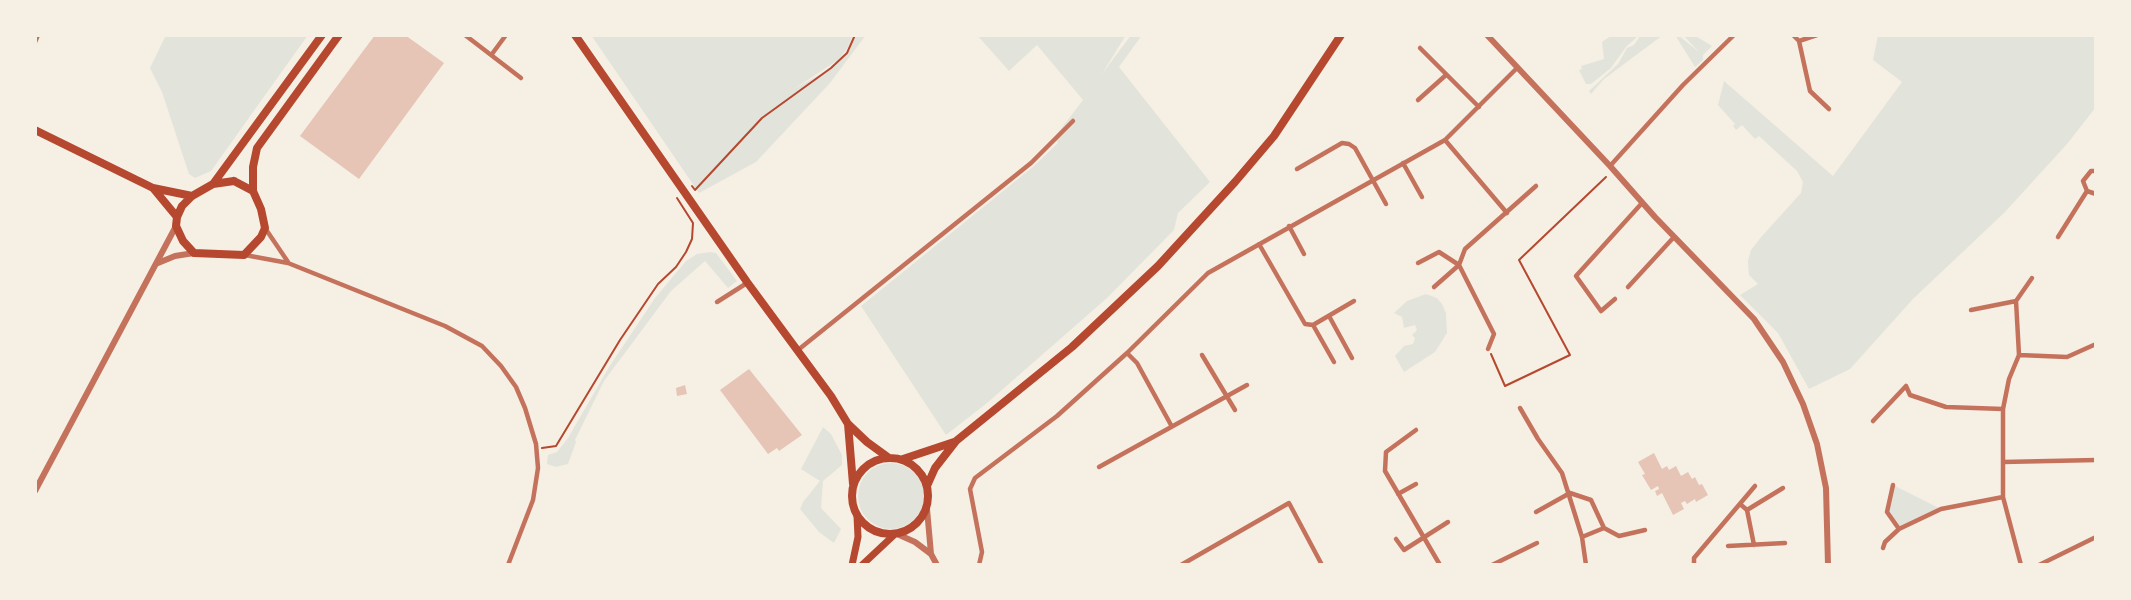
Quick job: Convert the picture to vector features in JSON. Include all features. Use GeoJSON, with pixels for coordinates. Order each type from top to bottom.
{"type":"FeatureCollection","features":[{"type":"Feature","properties":{"kind":"main road"},"geometry":{"type":"LineString","coordinates":[[213,184],[322,35]]}},
{"type":"Feature","properties":{"kind":"main road"},"geometry":{"type":"LineString","coordinates":[[153,188],[177,222],[183,241],[194,253],[244,255],[261,237],[265,228],[253,191],[253,167],[257,148],[339,35]]}},
{"type":"Feature","properties":{"kind":"main road"},"geometry":{"type":"LineString","coordinates":[[575,35],[747,282],[831,396],[848,425],[889,458]]}},
{"type":"Feature","properties":{"kind":"main road"},"geometry":{"type":"LineString","coordinates":[[862,565],[895,534],[915,526],[927,509],[927,486],[935,468],[957,441],[1072,347],[1184,238],[1274,136],[1341,35]]}},
{"type":"Feature","properties":{"kind":"main road"},"geometry":{"type":"LineString","coordinates":[[35,130],[153,188],[192,196]]}},
{"type":"Feature","properties":{"kind":"main road"},"geometry":{"type":"LineString","coordinates":[[177,222],[182,206],[192,196],[213,184],[234,181],[253,191]]}},
{"type":"Feature","properties":{"kind":"main road"},"geometry":{"type":"LineString","coordinates":[[848,425],[853,506],[857,516],[858,537],[852,565]]}},
{"type":"Feature","properties":{"kind":"main road"},"geometry":{"type":"LineString","coordinates":[[902,460],[957,441]]}},
{"type":"Feature","properties":{"kind":"main road"},"geometry":{"type":"LineString","coordinates":[[853,485],[867,466],[889,458],[902,460],[915,467],[927,486]]}},
{"type":"Feature","properties":{"kind":"main road"},"geometry":{"type":"LineString","coordinates":[[857,516],[877,532],[895,534]]}},
{"type":"Feature","properties":{"kind":"street"},"geometry":{"type":"LineString","coordinates":[[35,42],[38,35]]}},
{"type":"Feature","properties":{"kind":"street"},"geometry":{"type":"LineString","coordinates":[[465,35],[521,78]]}},
{"type":"Feature","properties":{"kind":"street"},"geometry":{"type":"LineString","coordinates":[[492,54],[506,35]]}},
{"type":"Feature","properties":{"kind":"street"},"geometry":{"type":"LineString","coordinates":[[1487,35],[1642,203],[1754,319],[1783,362],[1803,404],[1817,444],[1826,488],[1828,565]]}},
{"type":"Feature","properties":{"kind":"street"},"geometry":{"type":"LineString","coordinates":[[1610,166],[1734,35]]}},
{"type":"Feature","properties":{"kind":"street"},"geometry":{"type":"LineString","coordinates":[[1793,35],[1799,41],[1810,91],[1829,108]]}},
{"type":"Feature","properties":{"kind":"street"},"geometry":{"type":"LineString","coordinates":[[1799,41],[1817,35]]}},
{"type":"Feature","properties":{"kind":"street"},"geometry":{"type":"LineString","coordinates":[[1420,48],[1479,107]]}},
{"type":"Feature","properties":{"kind":"street"},"geometry":{"type":"LineString","coordinates":[[979,565],[982,552],[970,489],[975,478],[1057,416],[1208,274],[1445,140],[1517,68]]}},
{"type":"Feature","properties":{"kind":"street"},"geometry":{"type":"LineString","coordinates":[[1418,100],[1446,75]]}},
{"type":"Feature","properties":{"kind":"street"},"geometry":{"type":"LineString","coordinates":[[798,349],[1031,163],[1073,121]]}},
{"type":"Feature","properties":{"kind":"street"},"geometry":{"type":"LineString","coordinates":[[1445,140],[1507,212]]}},
{"type":"Feature","properties":{"kind":"street"},"geometry":{"type":"LineString","coordinates":[[1297,169],[1342,143],[1349,144],[1354,148],[1386,204]]}},
{"type":"Feature","properties":{"kind":"street"},"geometry":{"type":"LineString","coordinates":[[1402,163],[1422,197]]}},
{"type":"Feature","properties":{"kind":"street"},"geometry":{"type":"LineString","coordinates":[[2096,171],[2091,171],[2083,181],[2087,191],[2096,194]]}},
{"type":"Feature","properties":{"kind":"street"},"geometry":{"type":"LineString","coordinates":[[1434,286],[1459,265],[1465,249],[1536,187]]}},
{"type":"Feature","properties":{"kind":"street"},"geometry":{"type":"LineString","coordinates":[[2058,237],[2087,191]]}},
{"type":"Feature","properties":{"kind":"street"},"geometry":{"type":"LineString","coordinates":[[1615,299],[1601,311],[1576,276],[1642,203]]}},
{"type":"Feature","properties":{"kind":"street"},"geometry":{"type":"LineString","coordinates":[[35,491],[158,263],[177,222]]}},
{"type":"Feature","properties":{"kind":"street"},"geometry":{"type":"LineString","coordinates":[[1289,226],[1304,254]]}},
{"type":"Feature","properties":{"kind":"street"},"geometry":{"type":"LineString","coordinates":[[265,228],[288,263]]}},
{"type":"Feature","properties":{"kind":"street"},"geometry":{"type":"LineString","coordinates":[[1628,287],[1674,237]]}},
{"type":"Feature","properties":{"kind":"street"},"geometry":{"type":"LineString","coordinates":[[1259,244],[1305,324],[1314,325],[1354,301]]}},
{"type":"Feature","properties":{"kind":"street"},"geometry":{"type":"LineString","coordinates":[[1418,263],[1439,252],[1459,265],[1494,334],[1488,349]]}},
{"type":"Feature","properties":{"kind":"street"},"geometry":{"type":"LineString","coordinates":[[158,263],[175,256],[194,253]]}},
{"type":"Feature","properties":{"kind":"street"},"geometry":{"type":"LineString","coordinates":[[244,255],[288,263],[445,326],[482,346],[501,366],[516,387],[537,449],[538,468],[533,500],[508,565]]}},
{"type":"Feature","properties":{"kind":"street"},"geometry":{"type":"LineString","coordinates":[[2021,565],[2004,497],[2003,408],[2009,379],[2019,355],[2016,301],[2032,278]]}},
{"type":"Feature","properties":{"kind":"street"},"geometry":{"type":"LineString","coordinates":[[717,302],[747,282]]}},
{"type":"Feature","properties":{"kind":"street"},"geometry":{"type":"LineString","coordinates":[[1971,310],[2016,301]]}},
{"type":"Feature","properties":{"kind":"street"},"geometry":{"type":"LineString","coordinates":[[1329,316],[1352,358]]}},
{"type":"Feature","properties":{"kind":"street"},"geometry":{"type":"LineString","coordinates":[[1314,325],[1334,362]]}},
{"type":"Feature","properties":{"kind":"street"},"geometry":{"type":"LineString","coordinates":[[2019,355],[2067,357],[2096,344]]}},
{"type":"Feature","properties":{"kind":"street"},"geometry":{"type":"LineString","coordinates":[[1127,353],[1137,363],[1171,425]]}},
{"type":"Feature","properties":{"kind":"street"},"geometry":{"type":"LineString","coordinates":[[1202,355],[1235,411]]}},
{"type":"Feature","properties":{"kind":"street"},"geometry":{"type":"LineString","coordinates":[[1099,467],[1247,385]]}},
{"type":"Feature","properties":{"kind":"street"},"geometry":{"type":"LineString","coordinates":[[1873,421],[1906,386],[1910,395],[1946,407],[2003,408]]}},
{"type":"Feature","properties":{"kind":"street"},"geometry":{"type":"LineString","coordinates":[[1520,408],[1562,473],[1582,537],[1586,565]]}},
{"type":"Feature","properties":{"kind":"street"},"geometry":{"type":"LineString","coordinates":[[1416,430],[1386,452],[1385,471],[1440,565]]}},
{"type":"Feature","properties":{"kind":"street"},"geometry":{"type":"LineString","coordinates":[[2003,462],[2096,460]]}},
{"type":"Feature","properties":{"kind":"street"},"geometry":{"type":"LineString","coordinates":[[1398,494],[1416,484]]}},
{"type":"Feature","properties":{"kind":"street"},"geometry":{"type":"LineString","coordinates":[[1893,485],[1888,512],[1899,529]]}},
{"type":"Feature","properties":{"kind":"street"},"geometry":{"type":"LineString","coordinates":[[1694,565],[1694,558],[1755,486]]}},
{"type":"Feature","properties":{"kind":"street"},"geometry":{"type":"LineString","coordinates":[[1747,510],[1783,488]]}},
{"type":"Feature","properties":{"kind":"street"},"geometry":{"type":"LineString","coordinates":[[1536,512],[1570,493],[1591,500],[1604,528],[1619,536],[1645,530]]}},
{"type":"Feature","properties":{"kind":"street"},"geometry":{"type":"LineString","coordinates":[[1883,548],[1885,542],[1899,529],[1941,509],[2004,497]]}},
{"type":"Feature","properties":{"kind":"street"},"geometry":{"type":"LineString","coordinates":[[1181,565],[1289,503],[1322,565]]}},
{"type":"Feature","properties":{"kind":"street"},"geometry":{"type":"LineString","coordinates":[[1740,504],[1747,510],[1754,545]]}},
{"type":"Feature","properties":{"kind":"street"},"geometry":{"type":"LineString","coordinates":[[927,509],[931,554],[937,565]]}},
{"type":"Feature","properties":{"kind":"street"},"geometry":{"type":"LineString","coordinates":[[1396,539],[1404,550],[1448,522]]}},
{"type":"Feature","properties":{"kind":"street"},"geometry":{"type":"LineString","coordinates":[[1582,537],[1604,528]]}},
{"type":"Feature","properties":{"kind":"street"},"geometry":{"type":"LineString","coordinates":[[895,534],[915,542],[931,554]]}},
{"type":"Feature","properties":{"kind":"street"},"geometry":{"type":"LineString","coordinates":[[2039,565],[2096,537]]}},
{"type":"Feature","properties":{"kind":"street"},"geometry":{"type":"LineString","coordinates":[[1492,565],[1537,543]]}},
{"type":"Feature","properties":{"kind":"street"},"geometry":{"type":"LineString","coordinates":[[1728,547],[1785,543]]}},
{"type":"Feature","properties":{"kind":"path"},"geometry":{"type":"LineString","coordinates":[[689,187],[692,186],[695,190],[762,118],[848,53],[855,35]]}},
{"type":"Feature","properties":{"kind":"path"},"geometry":{"type":"LineString","coordinates":[[1488,349],[1505,386],[1570,355],[1519,260],[1606,177]]}},
{"type":"Feature","properties":{"kind":"path"},"geometry":{"type":"LineString","coordinates":[[537,449],[556,446],[620,340],[658,284],[676,267],[686,251],[692,239],[692,223],[676,200],[679,195]]}},
{"type":"Feature","properties":{"kind":"shaded area"},"geometry":{"type":"Polygon","coordinates":[[[166,35],[308,35],[211,171],[195,178],[189,174],[162,92],[150,68],[166,35]]]}},
{"type":"Feature","properties":{"kind":"shaded area"},"geometry":{"type":"Polygon","coordinates":[[[591,35],[853,35],[838,60],[794,89],[835,66],[850,50],[856,35],[866,35],[830,83],[756,162],[699,193],[591,35]]]}},
{"type":"Feature","properties":{"kind":"shaded area"},"geometry":{"type":"Polygon","coordinates":[[[977,35],[1126,35],[1102,74],[1131,35],[1142,35],[1119,67],[1210,182],[1178,213],[1174,230],[1107,298],[987,403],[946,435],[861,306],[1034,166],[1058,143],[1054,138],[1083,100],[1037,45],[1009,71],[977,35]]]}},
{"type":"Feature","properties":{"kind":"shaded area"},"geometry":{"type":"Polygon","coordinates":[[[1612,35],[1639,35],[1626,47],[1611,68],[1591,84],[1586,84],[1579,70],[1582,69],[1581,66],[1604,59],[1602,42],[1612,35]]]}},
{"type":"Feature","properties":{"kind":"shaded area"},"geometry":{"type":"Polygon","coordinates":[[[1641,35],[1663,35],[1604,79],[1591,94],[1589,91],[1618,64],[1627,48],[1634,45],[1641,35]]]}},
{"type":"Feature","properties":{"kind":"shaded area"},"geometry":{"type":"Polygon","coordinates":[[[1675,35],[1699,52],[1683,35],[1694,35],[1712,46],[1695,67],[1675,35]]]}},
{"type":"Feature","properties":{"kind":"shaded area"},"geometry":{"type":"Polygon","coordinates":[[[1878,35],[2096,35],[2096,107],[2067,144],[2005,212],[1913,299],[1850,369],[1809,389],[1778,333],[1740,295],[1758,284],[1749,275],[1748,261],[1751,250],[1801,193],[1803,182],[1797,171],[1759,136],[1755,139],[1742,125],[1736,130],[1733,126],[1735,124],[1718,105],[1724,81],[1833,176],[1902,82],[1873,60],[1878,35]]]}},
{"type":"Feature","properties":{"kind":"shaded area"},"geometry":{"type":"Polygon","coordinates":[[[716,253],[737,281],[728,288],[705,261],[671,291],[604,381],[575,440],[568,464],[556,467],[547,464],[548,455],[557,452],[568,438],[609,367],[655,298],[686,261],[697,254],[716,253]]]}},
{"type":"Feature","properties":{"kind":"shaded area"},"geometry":{"type":"Polygon","coordinates":[[[1426,294],[1437,298],[1442,304],[1446,313],[1447,333],[1435,352],[1404,372],[1395,356],[1404,346],[1413,344],[1415,338],[1412,335],[1417,330],[1415,325],[1404,328],[1402,317],[1394,313],[1407,301],[1426,294]]]}},
{"type":"Feature","properties":{"kind":"shaded area"},"geometry":{"type":"Polygon","coordinates":[[[823,427],[831,434],[842,455],[842,465],[823,481],[821,508],[841,529],[834,543],[819,532],[800,509],[820,481],[801,469],[823,427]]]}},
{"type":"Feature","properties":{"kind":"shaded area"},"geometry":{"type":"Polygon","coordinates":[[[891,463],[914,473],[924,496],[914,519],[891,529],[868,519],[858,496],[868,473],[891,463]]]}},
{"type":"Feature","properties":{"kind":"shaded area"},"geometry":{"type":"Polygon","coordinates":[[[1893,485],[1941,509],[1899,529],[1888,512],[1893,485]]]}},
{"type":"Feature","properties":{"kind":"building"},"geometry":{"type":"Polygon","coordinates":[[[375,35],[405,35],[444,63],[359,179],[300,136],[375,35]]]}},
{"type":"Feature","properties":{"kind":"building"},"geometry":{"type":"Polygon","coordinates":[[[749,369],[802,435],[779,451],[777,448],[768,454],[720,390],[749,369]]]}},
{"type":"Feature","properties":{"kind":"building"},"geometry":{"type":"Polygon","coordinates":[[[685,385],[687,394],[677,396],[676,388],[685,385]]]}},
{"type":"Feature","properties":{"kind":"building"},"geometry":{"type":"Polygon","coordinates":[[[1654,453],[1662,469],[1667,466],[1669,470],[1676,466],[1681,476],[1688,472],[1692,479],[1695,477],[1699,485],[1702,484],[1708,495],[1696,502],[1695,499],[1687,504],[1685,501],[1681,503],[1684,509],[1673,515],[1662,493],[1657,496],[1655,491],[1659,489],[1658,486],[1651,490],[1638,462],[1654,453]]]}}]}
